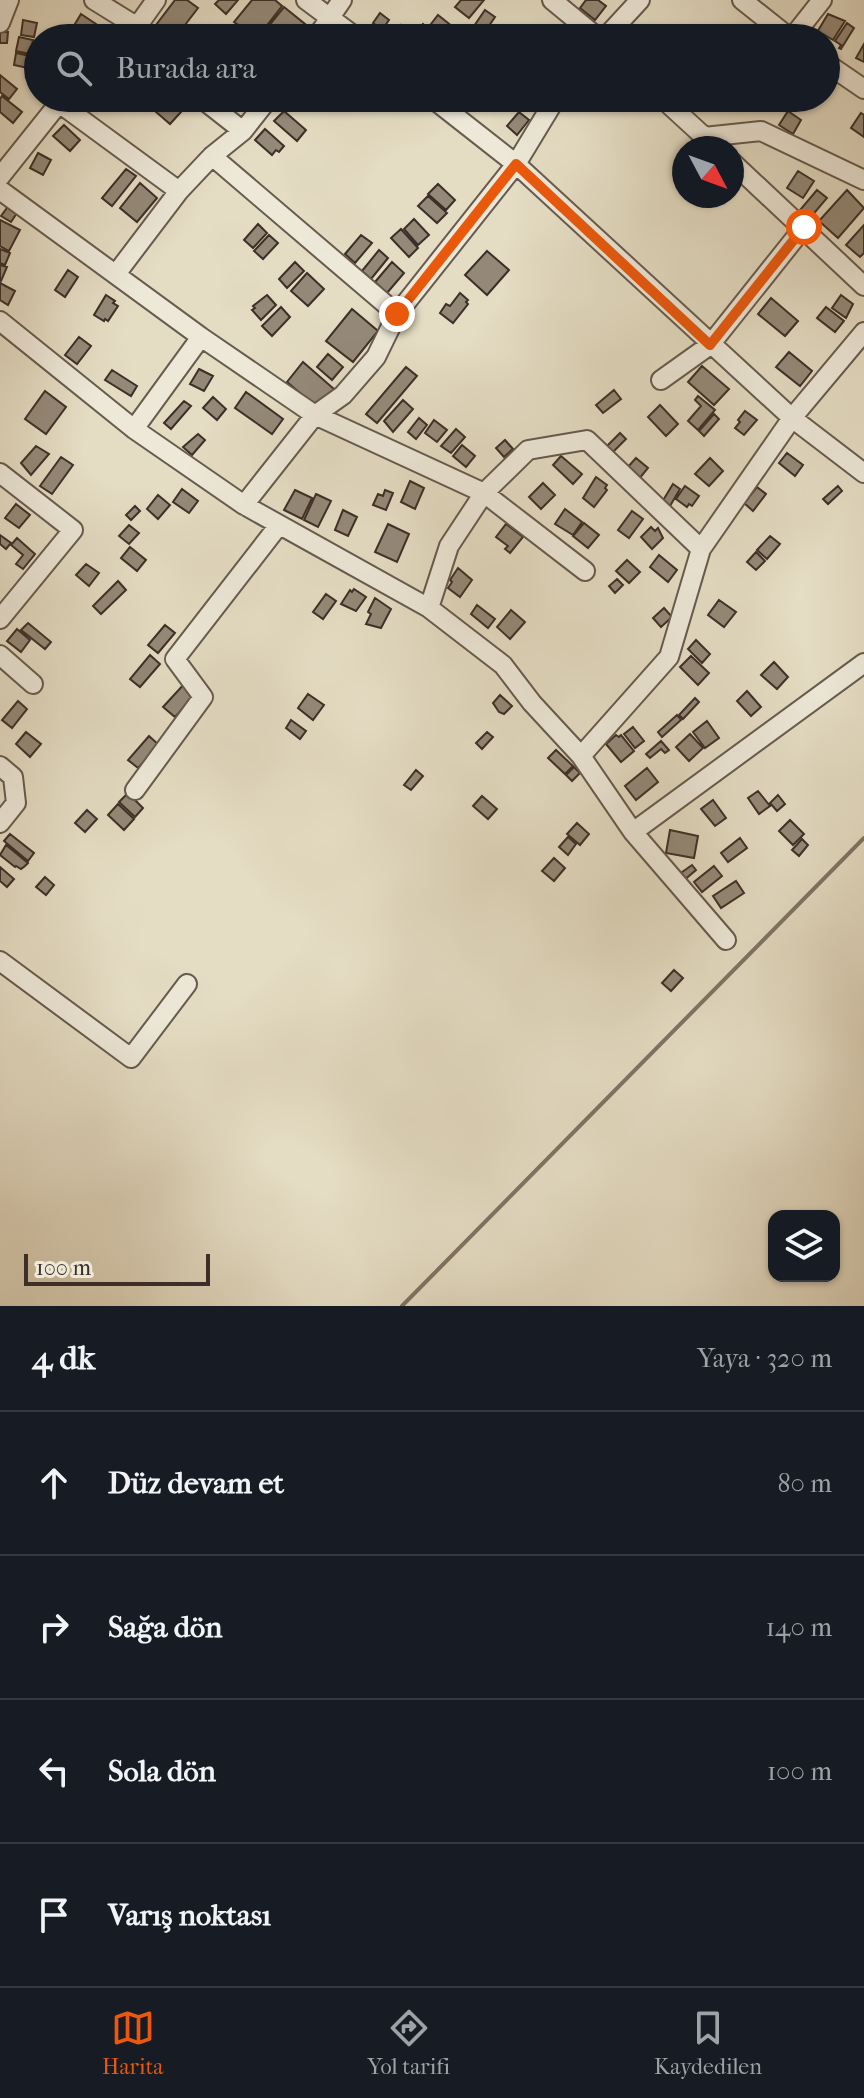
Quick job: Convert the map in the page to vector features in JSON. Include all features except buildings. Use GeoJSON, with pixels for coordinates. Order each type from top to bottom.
{"type":"FeatureCollection","features":[{"type":"Feature","properties":{"kind":"street"},"geometry":{"type":"LineString","coordinates":[[0,23],[9,0]]}},
{"type":"Feature","properties":{"kind":"street"},"geometry":{"type":"LineString","coordinates":[[94,0],[122,24]]}},
{"type":"Feature","properties":{"kind":"street"},"geometry":{"type":"LineString","coordinates":[[138,24],[156,0]]}},
{"type":"Feature","properties":{"kind":"street"},"geometry":{"type":"LineString","coordinates":[[306,0],[340,24]]}},
{"type":"Feature","properties":{"kind":"street"},"geometry":{"type":"LineString","coordinates":[[327,24],[342,0]]}},
{"type":"Feature","properties":{"kind":"street"},"geometry":{"type":"LineString","coordinates":[[552,0],[581,24]]}},
{"type":"Feature","properties":{"kind":"street"},"geometry":{"type":"LineString","coordinates":[[618,24],[640,0]]}},
{"type":"Feature","properties":{"kind":"street"},"geometry":{"type":"LineString","coordinates":[[742,0],[773,24]]}},
{"type":"Feature","properties":{"kind":"street"},"geometry":{"type":"LineString","coordinates":[[802,24],[822,0]]}},
{"type":"Feature","properties":{"kind":"street"},"geometry":{"type":"LineString","coordinates":[[840,73],[864,89]]}},
{"type":"Feature","properties":{"kind":"street"},"geometry":{"type":"LineString","coordinates":[[0,177],[51,112]]}},
{"type":"Feature","properties":{"kind":"street"},"geometry":{"type":"LineString","coordinates":[[77,112],[179,191]]}},
{"type":"Feature","properties":{"kind":"street"},"geometry":{"type":"LineString","coordinates":[[219,112],[243,131]]}},
{"type":"Feature","properties":{"kind":"street"},"geometry":{"type":"LineString","coordinates":[[116,274],[179,191],[212,156],[243,131],[258,112]]}},
{"type":"Feature","properties":{"kind":"street"},"geometry":{"type":"LineString","coordinates":[[450,112],[516,164],[792,418],[864,473]]}},
{"type":"Feature","properties":{"kind":"street"},"geometry":{"type":"LineString","coordinates":[[244,505],[315,415],[343,395],[376,357],[397,314],[516,164],[548,112]]}},
{"type":"Feature","properties":{"kind":"street"},"geometry":{"type":"LineString","coordinates":[[677,112],[703,136]]}},
{"type":"Feature","properties":{"kind":"street"},"geometry":{"type":"LineString","coordinates":[[738,136],[761,131],[864,180]]}},
{"type":"Feature","properties":{"kind":"street"},"geometry":{"type":"LineString","coordinates":[[212,156],[397,314]]}},
{"type":"Feature","properties":{"kind":"street"},"geometry":{"type":"LineString","coordinates":[[744,173],[864,286]]}},
{"type":"Feature","properties":{"kind":"street"},"geometry":{"type":"LineString","coordinates":[[0,190],[201,337],[315,415],[484,493],[585,571]]}},
{"type":"Feature","properties":{"kind":"street"},"geometry":{"type":"LineString","coordinates":[[661,380],[710,345],[804,227]]}},
{"type":"Feature","properties":{"kind":"street"},"geometry":{"type":"LineString","coordinates":[[0,321],[134,429],[244,505],[429,608],[503,665],[532,703],[581,756],[633,832],[726,940]]}},
{"type":"Feature","properties":{"kind":"street"},"geometry":{"type":"LineString","coordinates":[[581,756],[669,657],[701,549],[792,418],[864,332]]}},
{"type":"Feature","properties":{"kind":"street"},"geometry":{"type":"LineString","coordinates":[[134,429],[201,337]]}},
{"type":"Feature","properties":{"kind":"street"},"geometry":{"type":"LineString","coordinates":[[429,608],[449,546],[484,493],[528,450],[587,440],[701,549]]}},
{"type":"Feature","properties":{"kind":"street"},"geometry":{"type":"LineString","coordinates":[[0,473],[73,530],[1,615]]}},
{"type":"Feature","properties":{"kind":"street"},"geometry":{"type":"LineString","coordinates":[[135,790],[203,697],[175,659],[279,525]]}},
{"type":"Feature","properties":{"kind":"street"},"geometry":{"type":"LineString","coordinates":[[0,655],[33,684]]}},
{"type":"Feature","properties":{"kind":"street"},"geometry":{"type":"LineString","coordinates":[[633,832],[864,663]]}},
{"type":"Feature","properties":{"kind":"street"},"geometry":{"type":"LineString","coordinates":[[0,766],[13,777],[16,803],[0,823]]}},
{"type":"Feature","properties":{"kind":"street"},"geometry":{"type":"LineString","coordinates":[[0,961],[131,1058],[187,984]]}},
{"type":"Feature","properties":{"kind":"waterway"},"geometry":{"type":"LineString","coordinates":[[402,1306],[864,838]]}},
{"type":"Feature","properties":{"kind":"route"},"geometry":{"type":"LineString","coordinates":[[397,314],[516,164],[710,345],[804,227]]}}]}
